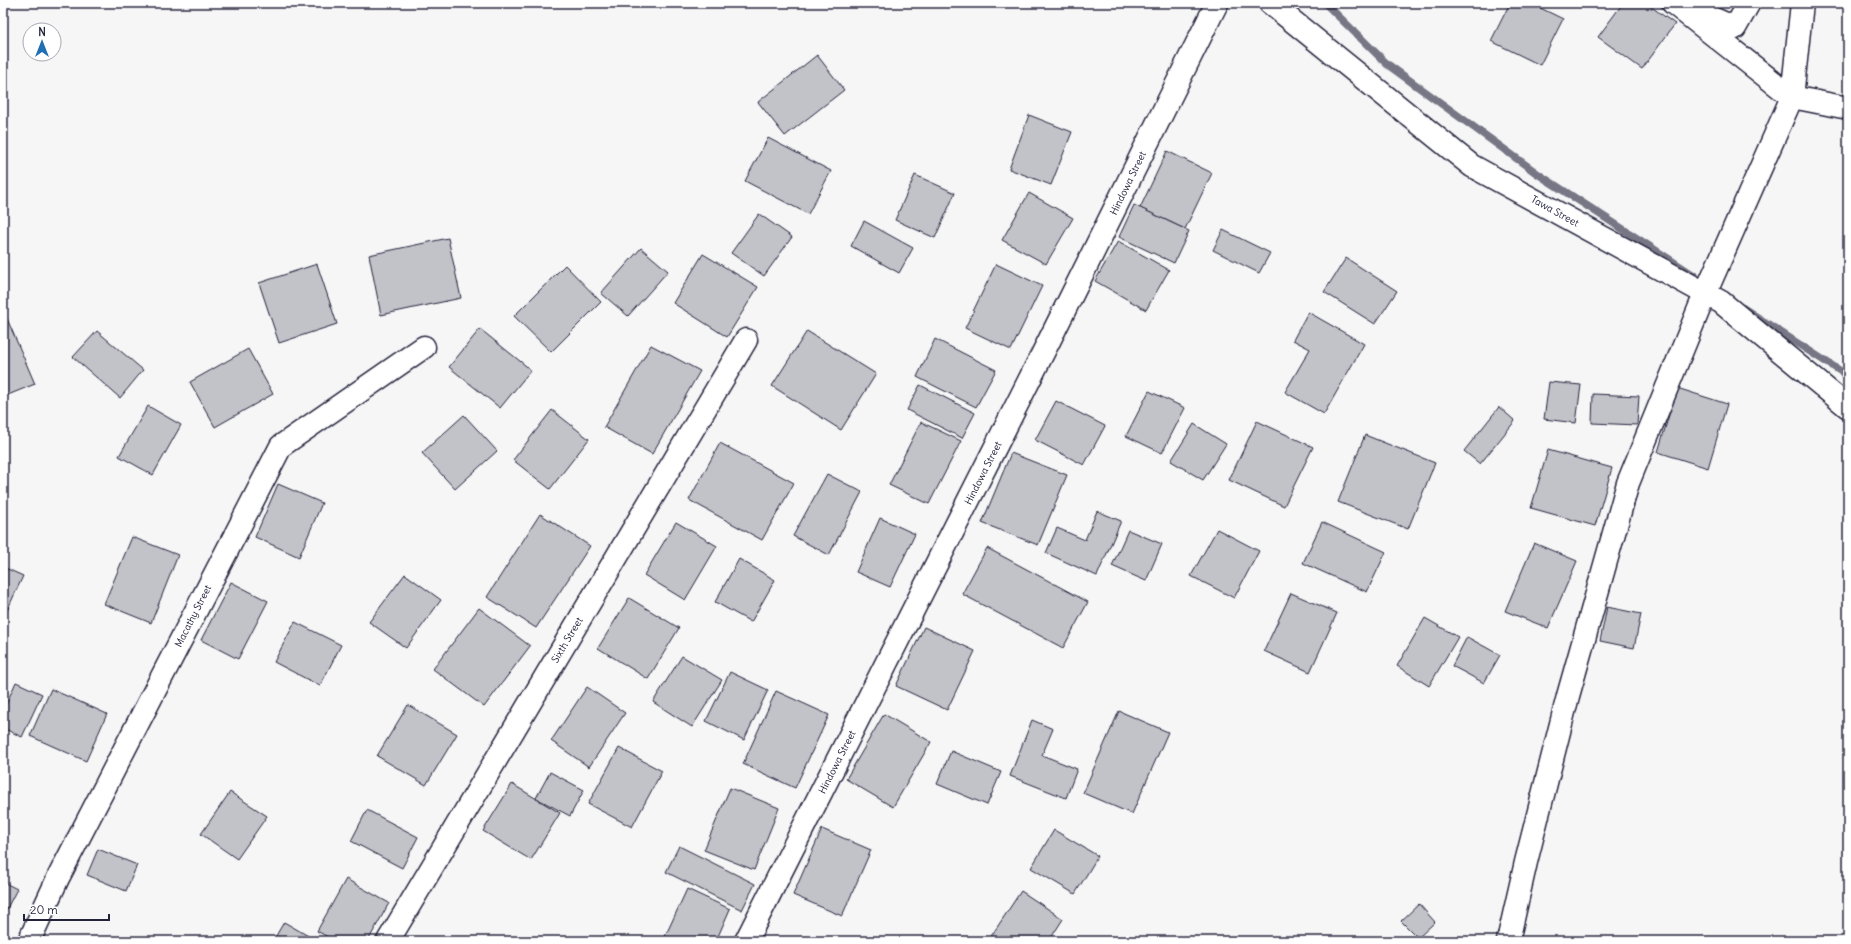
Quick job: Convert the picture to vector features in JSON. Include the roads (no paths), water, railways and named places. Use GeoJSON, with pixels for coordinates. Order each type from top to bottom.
{"type":"FeatureCollection","features":[{"type":"Feature","properties":{"kind":"street","name":"Hindowa Street"},"geometry":{"type":"LineString","coordinates":[[746,941],[1050,340],[1217,3]]}},
{"type":"Feature","properties":{"kind":"street","name":"Tawa Street"},"geometry":{"type":"LineString","coordinates":[[1270,3],[1472,166],[1721,302],[1848,407]]}},
{"type":"Feature","properties":{"kind":"street"},"geometry":{"type":"LineString","coordinates":[[1673,3],[1792,97],[1848,108]]}},
{"type":"Feature","properties":{"kind":"street"},"geometry":{"type":"LineString","coordinates":[[1676,3],[1735,28],[1749,3]]}},
{"type":"Feature","properties":{"kind":"street"},"geometry":{"type":"LineString","coordinates":[[1508,941],[1526,862],[1568,696],[1628,483],[1705,294],[1792,97],[1802,3]]}},
{"type":"Feature","properties":{"kind":"street","name":"Sixth Street"},"geometry":{"type":"LineString","coordinates":[[388,941],[746,340]]}},
{"type":"Feature","properties":{"kind":"street","name":"Macathy Street"},"geometry":{"type":"LineString","coordinates":[[29,941],[58,878],[281,446],[424,348]]}},
{"type":"Feature","properties":{"kind":"waterway"},"geometry":{"type":"LineString","coordinates":[[1325,3],[1387,64],[1538,174],[1695,276]]}},
{"type":"Feature","properties":{"kind":"waterway"},"geometry":{"type":"LineString","coordinates":[[1743,308],[1848,376]]}}]}
